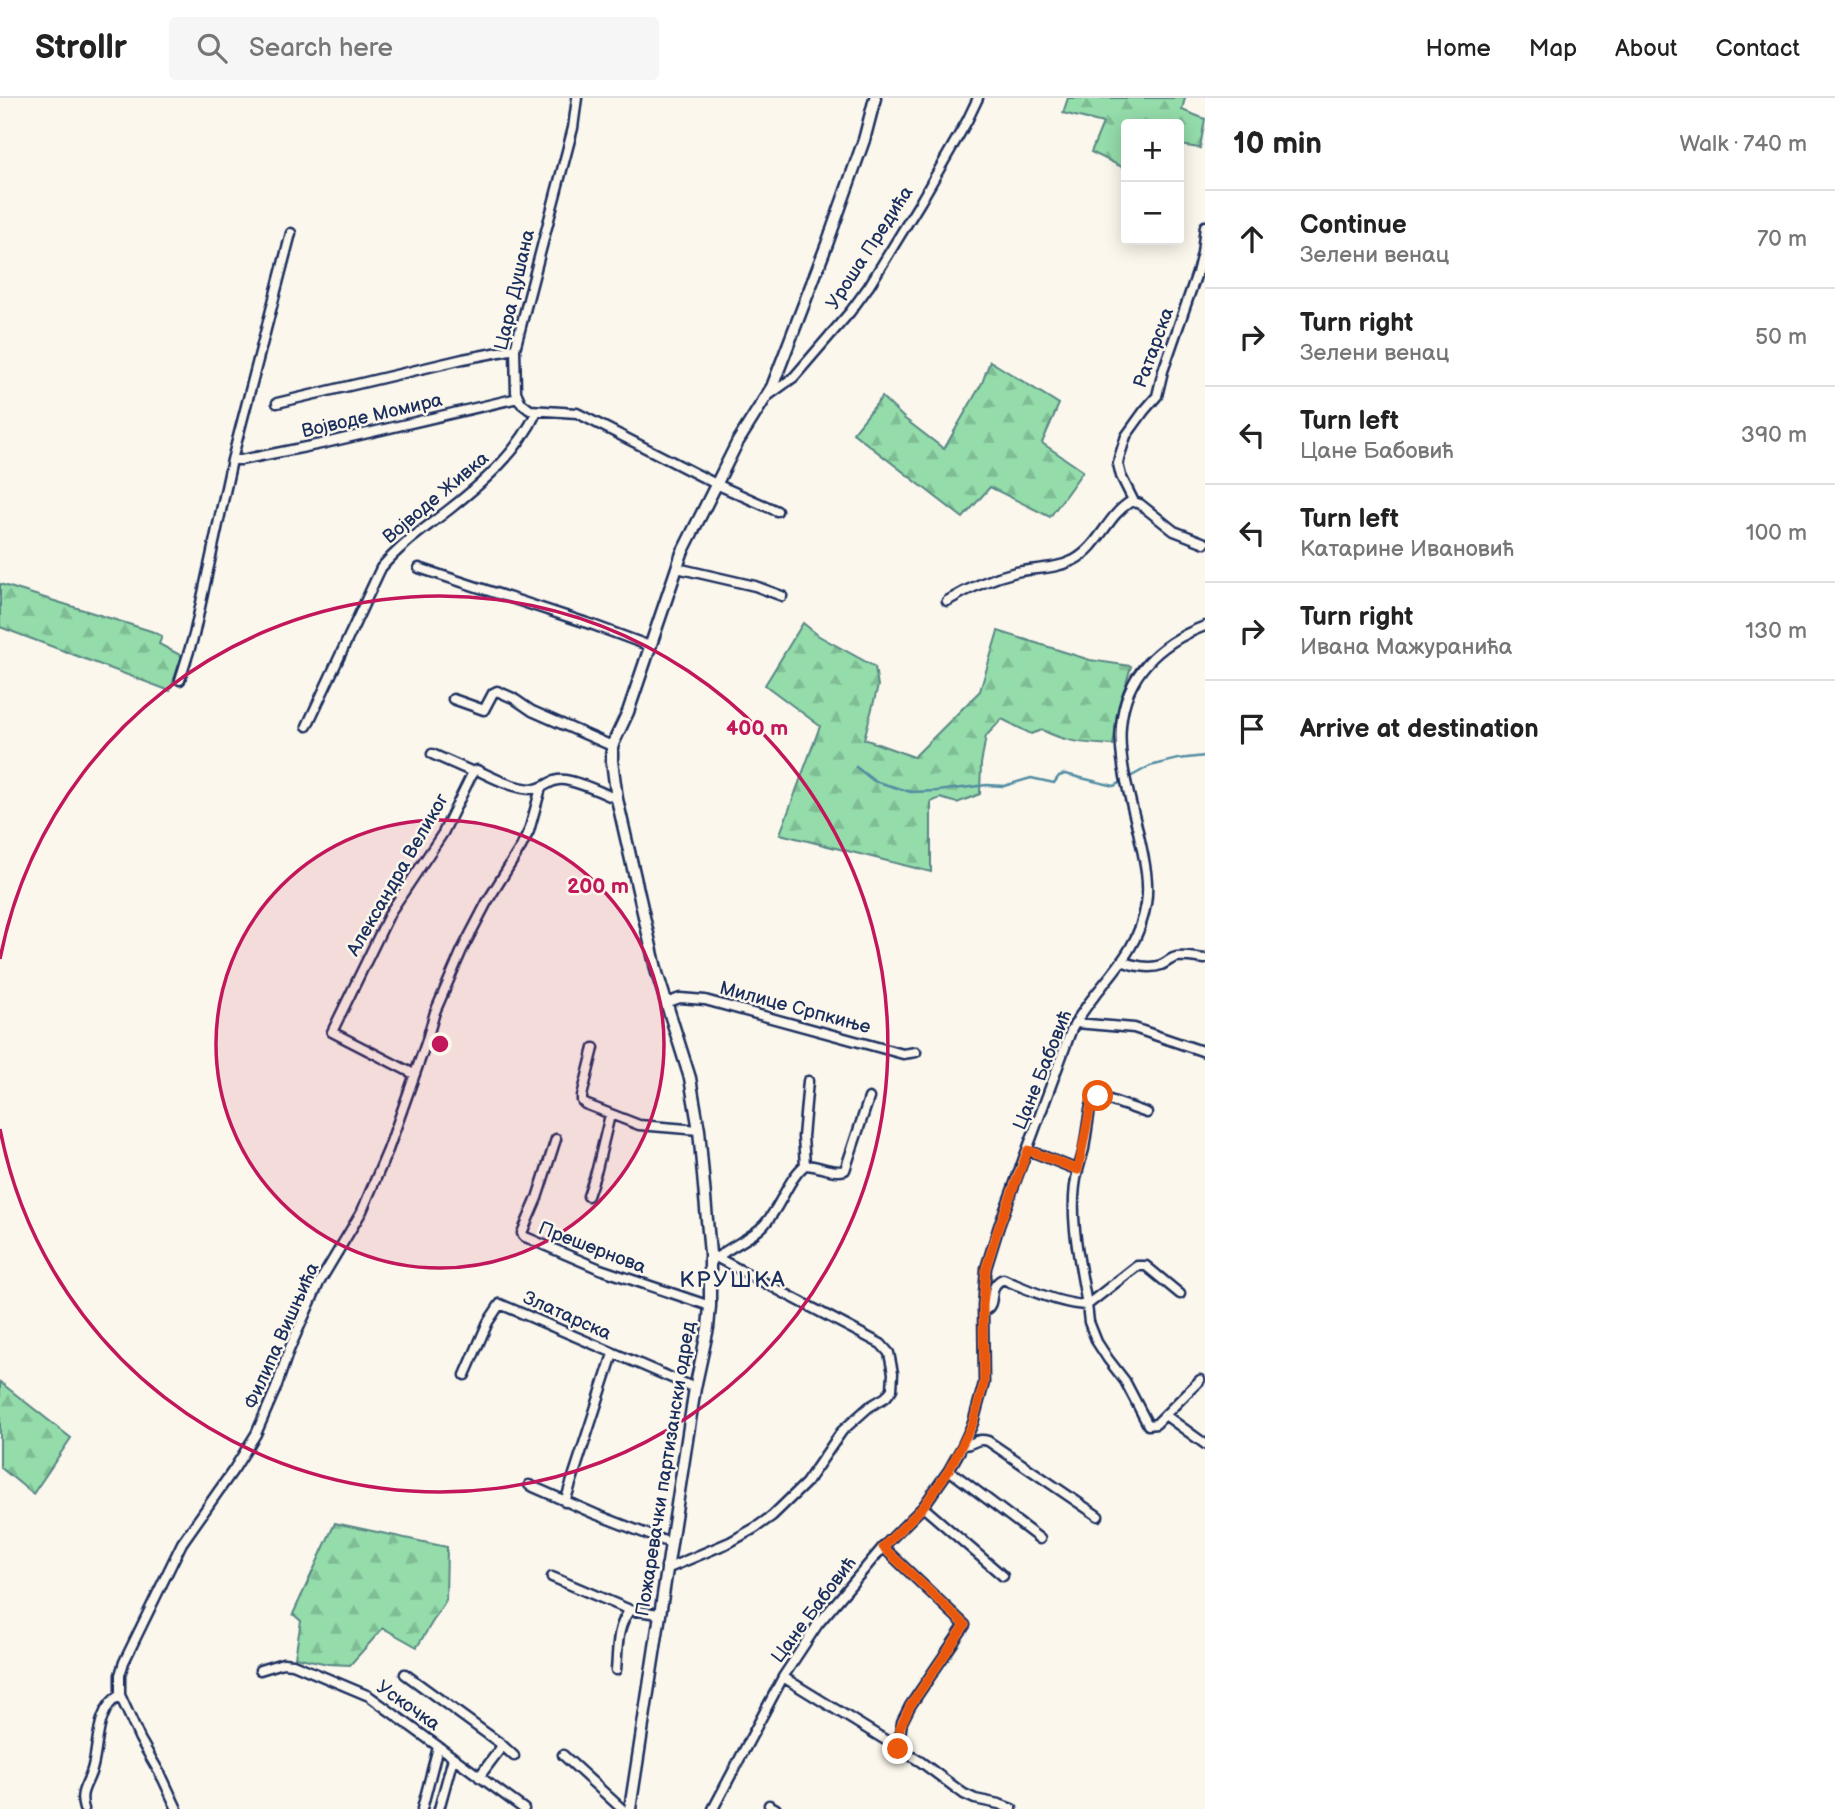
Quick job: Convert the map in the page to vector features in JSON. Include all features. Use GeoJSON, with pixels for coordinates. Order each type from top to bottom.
{"type":"FeatureCollection","features":[{"type":"Feature","properties":{"kind":"street","name":"Цара Душана"},"geometry":{"type":"LineString","coordinates":[[518,398],[515,349],[573,128],[577,98]]}},
{"type":"Feature","properties":{"kind":"street","name":"Пожаревачки партизански одред"},"geometry":{"type":"LineString","coordinates":[[630,1809],[666,1566],[695,1388],[708,1328],[714,1255],[690,1078],[657,973],[617,799],[611,761],[612,746],[628,712],[682,553],[737,443],[772,387],[827,244],[864,140],[875,98]]}},
{"type":"Feature","properties":{"kind":"street","name":"Уроша Предића"},"geometry":{"type":"LineString","coordinates":[[766,396],[794,377],[869,286],[921,201],[978,98]]}},
{"type":"Feature","properties":{"kind":"street","name":"Ратарска"},"geometry":{"type":"LineString","coordinates":[[1134,502],[1121,476],[1119,458],[1126,436],[1157,396],[1197,273],[1205,226]]}},
{"type":"Feature","properties":{"kind":"street"},"geometry":{"type":"LineString","coordinates":[[180,680],[194,635],[232,460],[291,233]]}},
{"type":"Feature","properties":{"kind":"street"},"geometry":{"type":"LineString","coordinates":[[277,403],[515,349]]}},
{"type":"Feature","properties":{"kind":"street"},"geometry":{"type":"LineString","coordinates":[[518,398],[530,410],[577,413],[716,484],[777,511]]}},
{"type":"Feature","properties":{"kind":"street","name":"Војводе Момира"},"geometry":{"type":"LineString","coordinates":[[232,460],[321,444],[518,398]]}},
{"type":"Feature","properties":{"kind":"street","name":"Војводе Живка"},"geometry":{"type":"LineString","coordinates":[[307,726],[381,568],[396,551],[454,506],[498,466],[519,443],[537,411]]}},
{"type":"Feature","properties":{"kind":"street"},"geometry":{"type":"LineString","coordinates":[[947,601],[992,579],[1065,564],[1078,558],[1092,545],[1120,509],[1130,502],[1140,504],[1174,531],[1205,543]]}},
{"type":"Feature","properties":{"kind":"street"},"geometry":{"type":"LineString","coordinates":[[419,568],[650,646]]}},
{"type":"Feature","properties":{"kind":"street"},"geometry":{"type":"LineString","coordinates":[[677,568],[755,586],[782,596]]}},
{"type":"Feature","properties":{"kind":"street","name":"Цане Бабовић"},"geometry":{"type":"LineString","coordinates":[[713,1809],[783,1677],[818,1624],[883,1547],[923,1507],[949,1470],[973,1423],[984,1383],[983,1311],[986,1268],[999,1226],[1080,1013],[1123,961],[1136,939],[1147,900],[1144,857],[1125,776],[1121,728],[1129,692],[1144,665],[1173,642],[1205,626]]}},
{"type":"Feature","properties":{"kind":"street"},"geometry":{"type":"LineString","coordinates":[[453,699],[484,710],[493,693],[497,691],[532,711],[612,746]]}},
{"type":"Feature","properties":{"kind":"street"},"geometry":{"type":"LineString","coordinates":[[432,754],[515,786],[534,789],[551,781],[565,780],[617,799]]}},
{"type":"Feature","properties":{"kind":"street","name":"Александра Великог"},"geometry":{"type":"LineString","coordinates":[[414,1074],[332,1032],[391,911],[443,833],[473,772]]}},
{"type":"Feature","properties":{"kind":"street","name":"Филипа Вишњића"},"geometry":{"type":"LineString","coordinates":[[120,1695],[120,1675],[124,1662],[182,1544],[256,1434],[319,1283],[362,1211],[388,1150],[435,1012],[486,902],[521,847],[541,788]]}},
{"type":"Feature","properties":{"kind":"street"},"geometry":{"type":"LineString","coordinates":[[1123,961],[1150,967],[1160,966],[1178,957],[1205,959]]}},
{"type":"Feature","properties":{"kind":"street","name":"Милице Српкиње"},"geometry":{"type":"LineString","coordinates":[[666,1003],[680,998],[705,1000],[903,1054],[916,1052]]}},
{"type":"Feature","properties":{"kind":"street"},"geometry":{"type":"LineString","coordinates":[[1076,1023],[1135,1028],[1205,1052]]}},
{"type":"Feature","properties":{"kind":"street"},"geometry":{"type":"LineString","coordinates":[[594,1048],[582,1101],[584,1104],[639,1125],[699,1130]]}},
{"type":"Feature","properties":{"kind":"street"},"geometry":{"type":"LineString","coordinates":[[714,1255],[761,1228],[775,1213],[804,1165],[803,1137],[808,1081]]}},
{"type":"Feature","properties":{"kind":"street"},"geometry":{"type":"LineString","coordinates":[[1147,1114],[1098,1096],[1094,1097],[1090,1109],[1073,1196],[1089,1322],[1097,1342],[1125,1381],[1146,1424],[1154,1426],[1200,1380]]}},
{"type":"Feature","properties":{"kind":"street"},"geometry":{"type":"LineString","coordinates":[[804,1165],[839,1172],[845,1170],[869,1098]]}},
{"type":"Feature","properties":{"kind":"street"},"geometry":{"type":"LineString","coordinates":[[588,1196],[610,1115]]}},
{"type":"Feature","properties":{"kind":"street","name":"Прешернова"},"geometry":{"type":"LineString","coordinates":[[556,1139],[537,1198],[522,1233],[523,1237],[600,1269],[710,1307]]}},
{"type":"Feature","properties":{"kind":"street"},"geometry":{"type":"LineString","coordinates":[[1028,1150],[1078,1170]]}},
{"type":"Feature","properties":{"kind":"street"},"geometry":{"type":"LineString","coordinates":[[666,1566],[671,1567],[730,1542],[772,1516],[806,1483],[842,1431],[869,1407],[886,1397],[892,1389],[889,1353],[881,1344],[714,1255]]}},
{"type":"Feature","properties":{"kind":"street"},"geometry":{"type":"LineString","coordinates":[[983,1311],[990,1307],[994,1286],[1003,1279],[1077,1304],[1087,1304],[1140,1265],[1146,1266],[1180,1294]]}},
{"type":"Feature","properties":{"kind":"street","name":"Златарска"},"geometry":{"type":"LineString","coordinates":[[465,1375],[488,1322],[500,1304],[695,1388]]}},
{"type":"Feature","properties":{"kind":"street"},"geometry":{"type":"LineString","coordinates":[[565,1502],[614,1354]]}},
{"type":"Feature","properties":{"kind":"street"},"geometry":{"type":"LineString","coordinates":[[1165,1415],[1205,1444]]}},
{"type":"Feature","properties":{"kind":"street"},"geometry":{"type":"LineString","coordinates":[[963,1445],[969,1445],[978,1439],[988,1441],[1098,1516]]}},
{"type":"Feature","properties":{"kind":"street"},"geometry":{"type":"LineString","coordinates":[[949,1470],[1040,1539]]}},
{"type":"Feature","properties":{"kind":"street"},"geometry":{"type":"LineString","coordinates":[[529,1485],[670,1543]]}},
{"type":"Feature","properties":{"kind":"street"},"geometry":{"type":"LineString","coordinates":[[923,1507],[1003,1576]]}},
{"type":"Feature","properties":{"kind":"street"},"geometry":{"type":"LineString","coordinates":[[883,1547],[965,1625],[910,1706],[900,1728],[898,1749]]}},
{"type":"Feature","properties":{"kind":"street"},"geometry":{"type":"LineString","coordinates":[[552,1577],[630,1610],[659,1614]]}},
{"type":"Feature","properties":{"kind":"street"},"geometry":{"type":"LineString","coordinates":[[616,1670],[622,1621],[630,1610]]}},
{"type":"Feature","properties":{"kind":"street","name":"Ускочка"},"geometry":{"type":"LineString","coordinates":[[260,1670],[287,1663],[300,1666],[369,1696],[524,1809]]}},
{"type":"Feature","properties":{"kind":"street"},"geometry":{"type":"LineString","coordinates":[[405,1674],[514,1756]]}},
{"type":"Feature","properties":{"kind":"street"},"geometry":{"type":"LineString","coordinates":[[783,1677],[920,1762],[970,1797],[1012,1809]]}},
{"type":"Feature","properties":{"kind":"street"},"geometry":{"type":"LineString","coordinates":[[85,1809],[82,1795],[93,1766],[102,1720],[109,1704],[120,1695],[140,1740],[177,1809]]}},
{"type":"Feature","properties":{"kind":"street"},"geometry":{"type":"LineString","coordinates":[[479,1777],[501,1744]]}},
{"type":"Feature","properties":{"kind":"street"},"geometry":{"type":"LineString","coordinates":[[422,1809],[438,1747]]}},
{"type":"Feature","properties":{"kind":"street"},"geometry":{"type":"LineString","coordinates":[[563,1755],[622,1809]]}},
{"type":"Feature","properties":{"kind":"street"},"geometry":{"type":"LineString","coordinates":[[439,1809],[453,1758]]}},
{"type":"Feature","properties":{"kind":"green space"},"geometry":{"type":"Polygon","coordinates":[[[1068,98],[1185,98],[1182,110],[1205,119],[1200,148],[1184,146],[1184,119],[1121,119],[1121,167],[1091,152],[1103,123],[1063,113],[1068,98]]]}},
{"type":"Feature","properties":{"kind":"green space"},"geometry":{"type":"Polygon","coordinates":[[[990,361],[1059,404],[1042,443],[1083,471],[1050,517],[990,487],[963,518],[853,433],[882,397],[944,449],[982,383],[990,361]]]}},
{"type":"Feature","properties":{"kind":"green space"},"geometry":{"type":"Polygon","coordinates":[[[0,584],[162,636],[159,644],[182,656],[170,691],[0,627],[0,584]]]}},
{"type":"Feature","properties":{"kind":"green space"},"geometry":{"type":"Polygon","coordinates":[[[803,623],[819,636],[875,667],[878,686],[864,739],[914,757],[980,691],[998,631],[1090,660],[1131,666],[1119,709],[1113,745],[1068,740],[1042,730],[1031,734],[1002,719],[986,736],[980,794],[957,803],[940,798],[931,802],[931,872],[780,834],[820,726],[765,685],[803,623]]]}},
{"type":"Feature","properties":{"kind":"green space"},"geometry":{"type":"Polygon","coordinates":[[[0,1382],[71,1438],[33,1494],[0,1467],[0,1382]]]}},
{"type":"Feature","properties":{"kind":"green space"},"geometry":{"type":"Polygon","coordinates":[[[335,1523],[447,1547],[446,1600],[417,1647],[383,1628],[350,1665],[328,1664],[295,1657],[301,1621],[293,1614],[335,1523]]]}},
{"type":"Feature","properties":{"kind":"waterway"},"geometry":{"type":"LineString","coordinates":[[1130,777],[1150,766],[1205,756]]}},
{"type":"Feature","properties":{"kind":"waterway"},"geometry":{"type":"LineString","coordinates":[[856,767],[874,781],[911,792],[1004,786],[1031,778],[1054,783],[1059,776],[1065,774],[1114,786],[1120,783]]}},
{"type":"Feature","properties":{"kind":"district","name":"КРУШКА"},"geometry":{"type":"Point","coordinates":[733,1280]}},
{"type":"Feature","properties":{"kind":"route"},"geometry":{"type":"LineString","coordinates":[[898,1749],[900,1728],[910,1706],[965,1625],[883,1547],[923,1507],[949,1470],[973,1423],[984,1383],[983,1306],[986,1268],[1028,1150],[1078,1170],[1092,1100],[1098,1096]]}}]}
